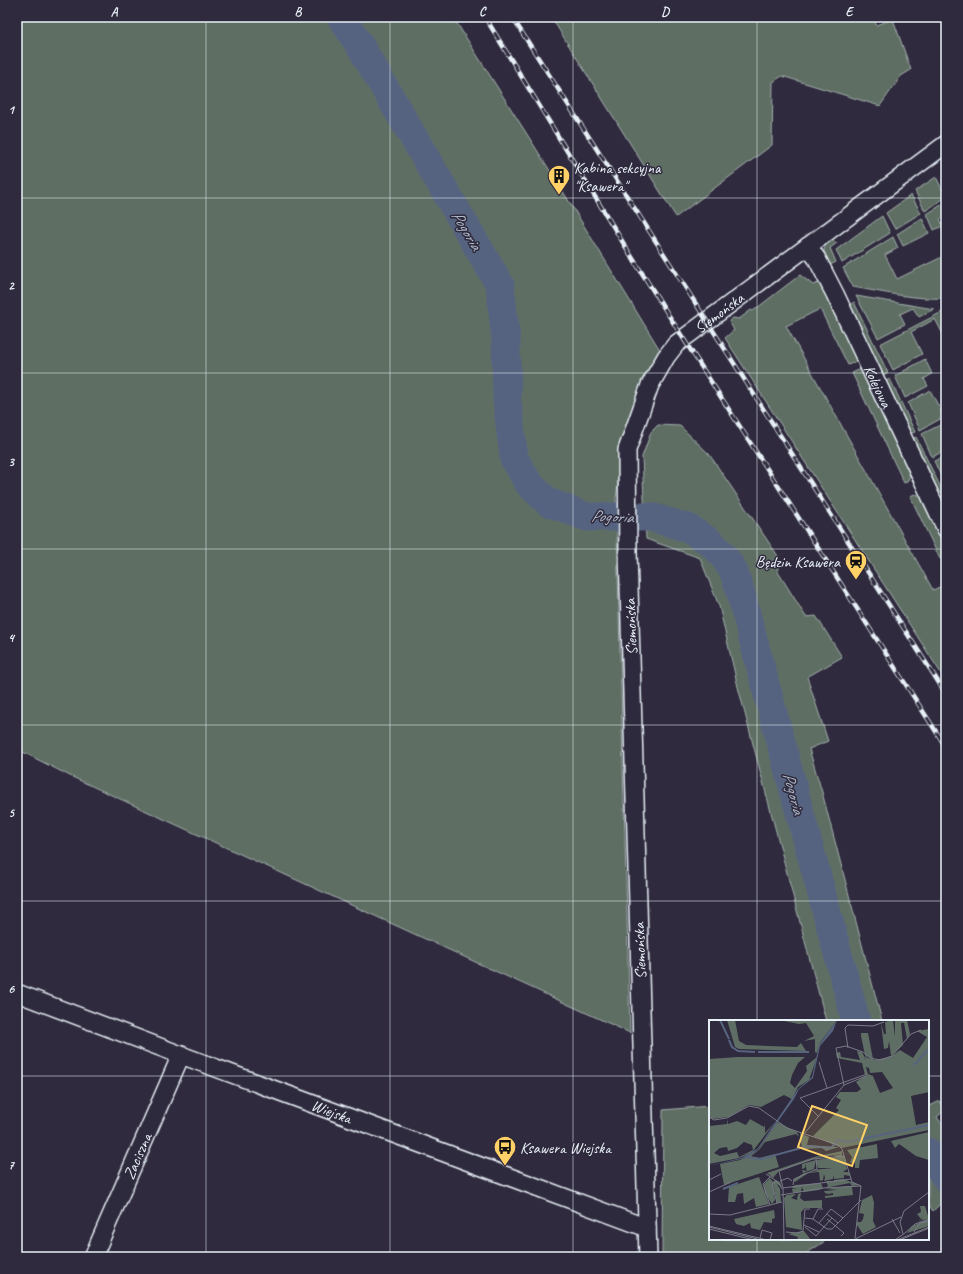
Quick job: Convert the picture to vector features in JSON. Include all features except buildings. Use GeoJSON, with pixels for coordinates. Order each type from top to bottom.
{"type":"FeatureCollection","features":[{"type":"Feature","properties":{"kind":"street","name":"Siemońska"},"geometry":{"type":"LineString","coordinates":[[648,1257],[628,551],[627,450],[650,384],[666,357],[676,344],[946,144]]}},
{"type":"Feature","properties":{"kind":"street","name":"Kolejowa"},"geometry":{"type":"LineString","coordinates":[[808,246],[817,259],[835,294],[946,528]]}},
{"type":"Feature","properties":{"kind":"street","name":"Wiejska"},"geometry":{"type":"LineString","coordinates":[[17,993],[647,1228]]}},
{"type":"Feature","properties":{"kind":"street","name":"Zaciszna"},"geometry":{"type":"LineString","coordinates":[[93,1257],[181,1055]]}},
{"type":"Feature","properties":{"kind":"green space"},"geometry":{"type":"Polygon","coordinates":[[[17,17],[453,17],[559,185],[660,350],[623,449],[616,498],[630,1033],[70,776],[17,749],[17,17]]]}},
{"type":"Feature","properties":{"kind":"green space"},"geometry":{"type":"Polygon","coordinates":[[[551,17],[874,17],[876,25],[893,19],[911,70],[901,76],[880,106],[782,76],[773,82],[772,145],[676,217],[551,17]]]}},
{"type":"Feature","properties":{"kind":"green space"},"geometry":{"type":"Polygon","coordinates":[[[936,177],[946,197],[925,211],[915,191],[936,177]]]}},
{"type":"Feature","properties":{"kind":"green space"},"geometry":{"type":"Polygon","coordinates":[[[911,195],[921,213],[895,229],[886,213],[911,195]]]}},
{"type":"Feature","properties":{"kind":"green space"},"geometry":{"type":"Polygon","coordinates":[[[946,202],[946,216],[940,219],[943,226],[934,230],[927,214],[946,202]]]}},
{"type":"Feature","properties":{"kind":"green space"},"geometry":{"type":"Polygon","coordinates":[[[882,216],[890,233],[842,263],[836,250],[882,216]]]}},
{"type":"Feature","properties":{"kind":"green space"},"geometry":{"type":"Polygon","coordinates":[[[922,218],[929,233],[903,246],[897,234],[922,218]]]}},
{"type":"Feature","properties":{"kind":"green space"},"geometry":{"type":"Polygon","coordinates":[[[893,237],[898,248],[885,255],[897,279],[946,255],[946,298],[911,297],[853,287],[843,268],[893,237]]]}},
{"type":"Feature","properties":{"kind":"green space"},"geometry":{"type":"Polygon","coordinates":[[[831,240],[837,243],[830,248],[836,262],[830,265],[824,249],[831,240]]]}},
{"type":"Feature","properties":{"kind":"green space"},"geometry":{"type":"Polygon","coordinates":[[[800,275],[813,285],[821,282],[857,361],[848,365],[820,309],[786,326],[933,590],[946,584],[946,681],[725,338],[734,330],[729,321],[733,318],[739,319],[751,310],[753,311],[800,275]]]}},
{"type":"Feature","properties":{"kind":"green space"},"geometry":{"type":"Polygon","coordinates":[[[856,296],[934,309],[919,317],[913,308],[900,314],[905,324],[878,338],[856,296]]]}},
{"type":"Feature","properties":{"kind":"green space"},"geometry":{"type":"Polygon","coordinates":[[[854,302],[888,373],[882,376],[850,308],[850,305],[854,302]]]}},
{"type":"Feature","properties":{"kind":"green space"},"geometry":{"type":"Polygon","coordinates":[[[942,312],[946,313],[946,340],[935,319],[911,332],[922,354],[893,370],[880,344],[942,312]]]}},
{"type":"Feature","properties":{"kind":"green space"},"geometry":{"type":"Polygon","coordinates":[[[925,359],[932,374],[924,379],[928,386],[905,398],[895,376],[925,359]]]}},
{"type":"Feature","properties":{"kind":"green space"},"geometry":{"type":"Polygon","coordinates":[[[861,369],[910,475],[907,482],[904,483],[852,373],[861,369]]]}},
{"type":"Feature","properties":{"kind":"green space"},"geometry":{"type":"Polygon","coordinates":[[[890,379],[915,432],[910,434],[885,382],[890,379]]]}},
{"type":"Feature","properties":{"kind":"green space"},"geometry":{"type":"Polygon","coordinates":[[[930,390],[944,417],[920,430],[908,403],[930,390]]]}},
{"type":"Feature","properties":{"kind":"green space"},"geometry":{"type":"Polygon","coordinates":[[[946,422],[946,450],[932,457],[922,434],[946,422]]]}},
{"type":"Feature","properties":{"kind":"green space"},"geometry":{"type":"Polygon","coordinates":[[[658,425],[680,426],[709,454],[778,556],[778,572],[806,617],[816,616],[842,657],[807,677],[828,741],[809,749],[822,792],[882,1020],[826,1020],[738,687],[719,606],[700,558],[646,539],[642,457],[651,432],[658,425]]]}},
{"type":"Feature","properties":{"kind":"green space"},"geometry":{"type":"Polygon","coordinates":[[[916,437],[943,492],[937,494],[912,439],[916,437]]]}},
{"type":"Feature","properties":{"kind":"green space"},"geometry":{"type":"Polygon","coordinates":[[[946,456],[946,487],[934,461],[946,456]]]}},
{"type":"Feature","properties":{"kind":"green space"},"geometry":{"type":"Polygon","coordinates":[[[915,494],[921,496],[946,550],[946,556],[940,559],[910,496],[915,494]]]}},
{"type":"Feature","properties":{"kind":"green space"},"geometry":{"type":"Polygon","coordinates":[[[940,1101],[945,1110],[937,1117],[946,1130],[946,1198],[933,1211],[929,1205],[929,1104],[930,1106],[940,1101]]]}},
{"type":"Feature","properties":{"kind":"green space"},"geometry":{"type":"Polygon","coordinates":[[[709,1106],[709,1240],[826,1240],[801,1257],[662,1257],[663,1110],[709,1106]]]}},
{"type":"Feature","properties":{"kind":"waterway","name":"Pogoria"},"geometry":{"type":"LineString","coordinates":[[341,17],[359,44],[500,285],[506,341],[507,400],[514,458],[529,484],[548,502],[587,517],[651,517],[688,528],[710,542],[722,554],[733,570],[739,587],[856,1020]]}},
{"type":"Feature","properties":{"kind":"waterway","name":"Pogoria"},"geometry":{"type":"LineString","coordinates":[[929,1153],[946,1178]]}},
{"type":"Feature","properties":{"kind":"railway"},"geometry":{"type":"LineString","coordinates":[[485,17],[630,254],[946,747]]}},
{"type":"Feature","properties":{"kind":"railway"},"geometry":{"type":"LineString","coordinates":[[512,17],[946,694]]}},
{"type":"Feature","properties":{"kind":"place","name":"Kabina sekcyjna \"Ksawera\""},"geometry":{"type":"Point","coordinates":[559,196]}},
{"type":"Feature","properties":{"kind":"place","name":"Będzin Ksawera"},"geometry":{"type":"Point","coordinates":[856,580]}},
{"type":"Feature","properties":{"kind":"place","name":"Ksawera Wiejska"},"geometry":{"type":"Point","coordinates":[505,1166]}}]}
